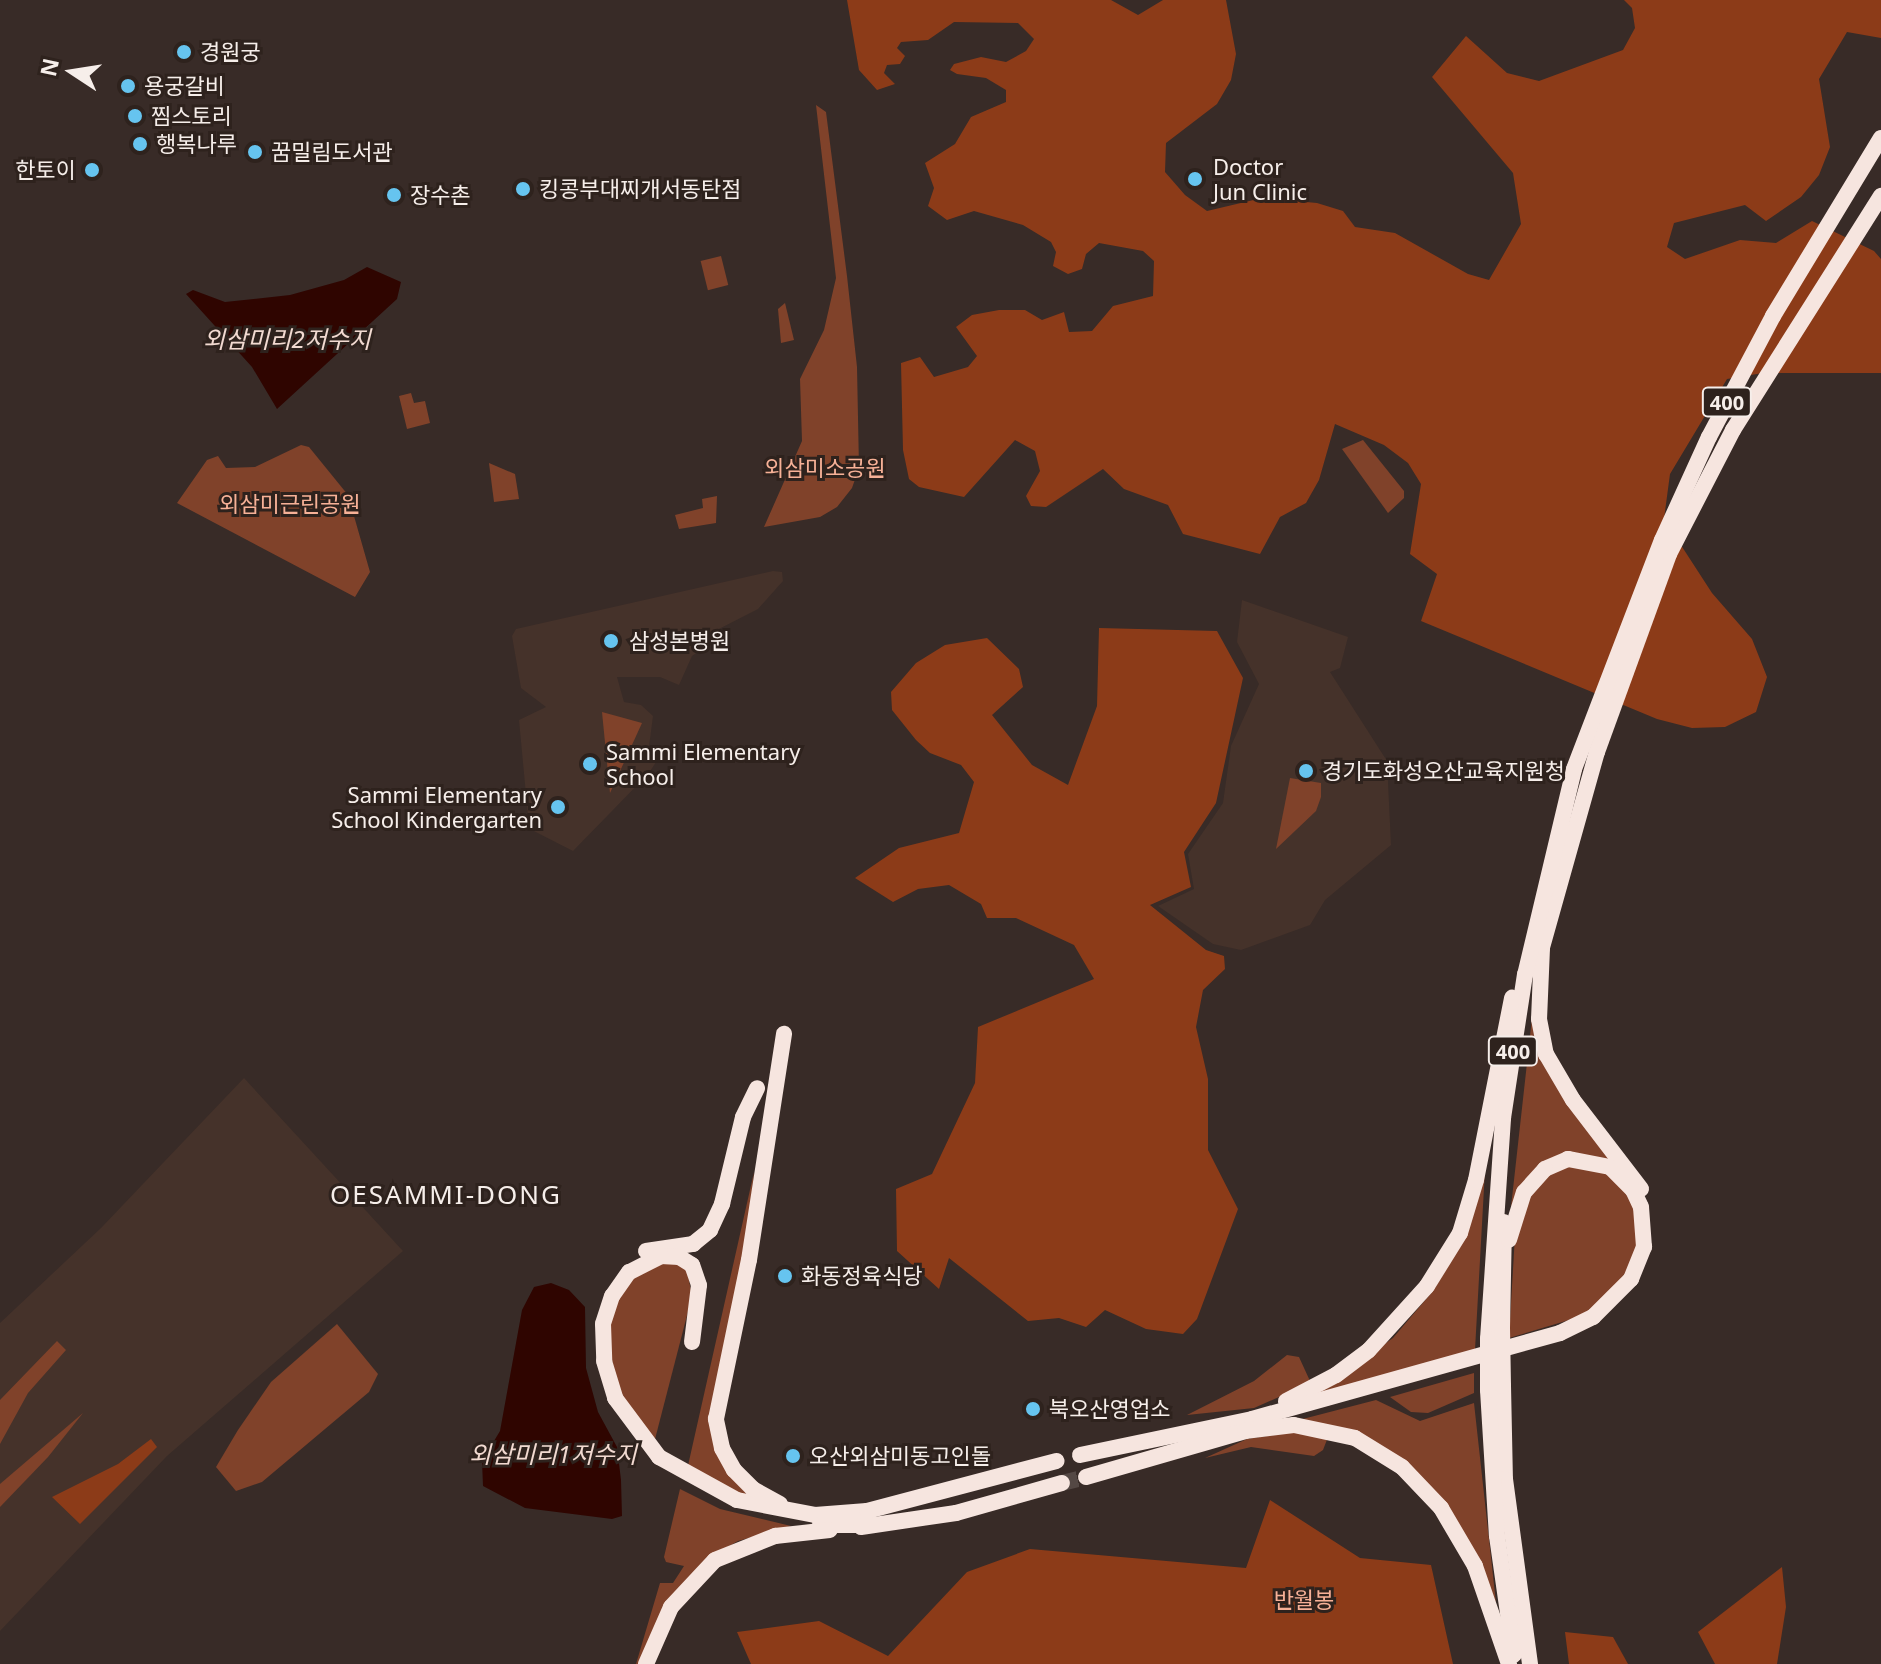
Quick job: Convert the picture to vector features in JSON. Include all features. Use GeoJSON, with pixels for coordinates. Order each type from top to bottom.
{"type":"FeatureCollection","features":[{"type":"Feature","properties":{"kind":"highway","name":"400"},"geometry":{"type":"LineString","coordinates":[[1516,1664],[1497,1536],[1495,1388],[1502,1328],[1502,1271],[1514,1095],[1542,948],[1613,686],[1709,437],[1788,289],[1881,138]]}},
{"type":"Feature","properties":{"kind":"highway","name":"400"},"geometry":{"type":"LineString","coordinates":[[1530,1664],[1488,1339],[1503,1118],[1528,961],[1584,739],[1613,686],[1669,554],[1733,430],[1881,196]]}},
{"type":"Feature","properties":{"kind":"highway"},"geometry":{"type":"LineString","coordinates":[[1244,1425],[1336,1375],[1369,1350],[1427,1286],[1460,1233],[1547,845],[1574,769]]}},
{"type":"Feature","properties":{"kind":"highway"},"geometry":{"type":"LineString","coordinates":[[1080,1455],[1244,1425],[1559,1342],[1597,1324],[1637,1283],[1652,1247],[1648,1206],[1629,1167],[1573,1100],[1546,1054],[1539,1019],[1542,948]]}},
{"type":"Feature","properties":{"kind":"highway"},"geometry":{"type":"LineString","coordinates":[[784,1034],[749,1260],[717,1406],[717,1429],[734,1470],[761,1495],[797,1508],[849,1513]]}},
{"type":"Feature","properties":{"kind":"highway"},"geometry":{"type":"LineString","coordinates":[[757,1088],[743,1117],[722,1204],[710,1230],[693,1244],[654,1247],[627,1261],[602,1300],[595,1328],[598,1375],[614,1415],[638,1442],[684,1480],[758,1514],[816,1524],[871,1525]]}},
{"type":"Feature","properties":{"kind":"highway"},"geometry":{"type":"LineString","coordinates":[[1086,1477],[1244,1425],[1560,1333],[1593,1317],[1614,1301],[1639,1264],[1644,1225],[1633,1190],[1600,1162],[1568,1159],[1545,1169],[1524,1192],[1502,1271]]}},
{"type":"Feature","properties":{"kind":"highway"},"geometry":{"type":"LineString","coordinates":[[638,1442],[615,1398],[603,1348],[608,1306],[629,1272],[661,1256],[679,1257],[692,1265],[699,1285],[692,1342]]}},
{"type":"Feature","properties":{"kind":"highway"},"geometry":{"type":"LineString","coordinates":[[1244,1425],[1294,1425],[1334,1432],[1379,1450],[1412,1476],[1441,1508],[1475,1566],[1509,1664]]}},
{"type":"Feature","properties":{"kind":"highway"},"geometry":{"type":"LineString","coordinates":[[684,1480],[765,1508],[849,1513],[910,1503],[1056,1461]]}},
{"type":"Feature","properties":{"kind":"highway"},"geometry":{"type":"LineString","coordinates":[[646,1664],[671,1607],[715,1560],[775,1536],[956,1513],[1062,1483]]}},
{"type":"Feature","properties":{"kind":"shaded area"},"geometry":{"type":"Polygon","coordinates":[[[773,571],[782,572],[783,581],[758,609],[713,632],[709,644],[692,656],[679,685],[660,677],[617,677],[624,702],[641,705],[653,716],[649,747],[665,748],[649,773],[573,851],[524,826],[519,817],[528,816],[519,720],[546,707],[521,688],[512,636],[516,629],[773,571]]]}},
{"type":"Feature","properties":{"kind":"shaded area","name":"경기도화성오산교육지원청"},"geometry":{"type":"Polygon","coordinates":[[[1242,600],[1348,637],[1340,668],[1330,672],[1387,761],[1391,845],[1325,900],[1310,925],[1241,950],[1213,944],[1158,906],[1194,889],[1188,854],[1223,803],[1231,746],[1259,684],[1237,642],[1242,600]]]}},
{"type":"Feature","properties":{"kind":"shaded area"},"geometry":{"type":"Polygon","coordinates":[[[244,1078],[403,1251],[167,1456],[0,1631],[0,1323],[101,1228],[244,1078]]]}},
{"type":"Feature","properties":{"kind":"green space"},"geometry":{"type":"Polygon","coordinates":[[[847,0],[1111,0],[1138,15],[1163,0],[1226,0],[1236,54],[1231,80],[1217,104],[1166,143],[1165,172],[1185,195],[1207,211],[1262,198],[1317,203],[1343,211],[1355,227],[1395,233],[1468,274],[1489,280],[1521,224],[1513,173],[1432,77],[1466,36],[1507,73],[1539,81],[1623,50],[1635,28],[1632,8],[1624,0],[1881,0],[1881,38],[1847,32],[1819,79],[1830,147],[1819,175],[1801,197],[1766,221],[1745,205],[1674,223],[1667,247],[1685,259],[1740,240],[1776,243],[1812,221],[1874,251],[1881,259],[1881,373],[1763,373],[1727,379],[1670,474],[1664,519],[1712,593],[1752,639],[1767,677],[1756,712],[1725,727],[1692,728],[1657,719],[1421,621],[1437,574],[1410,554],[1421,484],[1408,463],[1384,445],[1335,424],[1319,480],[1306,503],[1280,517],[1260,554],[1183,534],[1168,505],[1124,489],[1103,469],[1046,507],[1031,506],[1026,496],[1040,471],[1035,451],[1015,440],[964,497],[919,487],[909,479],[903,450],[901,363],[920,357],[934,377],[968,367],[977,356],[956,327],[972,315],[999,310],[1025,310],[1042,320],[1064,312],[1069,332],[1092,331],[1113,306],[1153,296],[1154,261],[1143,251],[1099,243],[1086,254],[1082,269],[1068,274],[1053,266],[1056,252],[1051,242],[1023,225],[974,211],[947,220],[928,206],[934,188],[925,163],[955,144],[971,117],[1006,102],[1006,90],[986,78],[950,70],[954,64],[981,57],[1006,62],[1026,51],[1034,39],[1018,23],[954,22],[928,40],[901,42],[897,48],[905,56],[900,64],[887,65],[884,73],[895,84],[877,90],[859,70],[847,0]]]}},
{"type":"Feature","properties":{"kind":"green space","name":"외삼미소공원"},"geometry":{"type":"Polygon","coordinates":[[[816,105],[826,112],[847,276],[857,367],[859,468],[852,488],[837,507],[820,517],[764,527],[802,441],[800,379],[824,330],[836,278],[816,105]]]}},
{"type":"Feature","properties":{"kind":"green space"},"geometry":{"type":"Polygon","coordinates":[[[721,256],[728,285],[708,290],[701,261],[721,256]]]}},
{"type":"Feature","properties":{"kind":"green space"},"geometry":{"type":"Polygon","coordinates":[[[785,303],[794,340],[781,343],[778,309],[785,303]]]}},
{"type":"Feature","properties":{"kind":"green space"},"geometry":{"type":"Polygon","coordinates":[[[411,393],[414,403],[425,401],[430,423],[407,429],[399,396],[411,393]]]}},
{"type":"Feature","properties":{"kind":"green space"},"geometry":{"type":"Polygon","coordinates":[[[1363,440],[1404,491],[1404,498],[1388,513],[1342,449],[1363,440]]]}},
{"type":"Feature","properties":{"kind":"green space","name":"외삼미근린공원"},"geometry":{"type":"Polygon","coordinates":[[[301,445],[309,447],[348,495],[370,572],[355,597],[177,503],[207,460],[218,456],[226,468],[255,467],[301,445]]]}},
{"type":"Feature","properties":{"kind":"green space"},"geometry":{"type":"Polygon","coordinates":[[[489,463],[515,474],[519,499],[494,502],[489,463]]]}},
{"type":"Feature","properties":{"kind":"green space"},"geometry":{"type":"Polygon","coordinates":[[[717,496],[716,523],[679,529],[675,515],[703,508],[702,499],[717,496]]]}},
{"type":"Feature","properties":{"kind":"green space"},"geometry":{"type":"Polygon","coordinates":[[[1099,628],[1217,631],[1243,678],[1216,803],[1184,852],[1191,887],[1150,905],[1206,950],[1224,956],[1225,969],[1203,990],[1196,1027],[1208,1079],[1208,1150],[1238,1209],[1197,1319],[1183,1334],[1146,1329],[1105,1310],[1086,1327],[1059,1318],[1028,1321],[949,1258],[939,1289],[897,1251],[896,1189],[932,1174],[975,1083],[978,1027],[1094,979],[1074,945],[1016,918],[987,918],[981,904],[949,885],[918,889],[893,902],[855,878],[899,848],[959,833],[974,782],[961,765],[930,753],[916,740],[892,710],[891,692],[916,663],[945,645],[987,638],[1019,669],[1023,687],[992,715],[1032,765],[1068,785],[1097,706],[1099,628]]]}},
{"type":"Feature","properties":{"kind":"green space"},"geometry":{"type":"Polygon","coordinates":[[[602,712],[642,723],[610,793],[602,712]]]}},
{"type":"Feature","properties":{"kind":"green space"},"geometry":{"type":"Polygon","coordinates":[[[1290,778],[1321,783],[1321,797],[1316,811],[1276,849],[1290,778]]]}},
{"type":"Feature","properties":{"kind":"green space"},"geometry":{"type":"Polygon","coordinates":[[[1532,1018],[1629,1178],[1557,1158],[1511,1207],[1532,1018]]]}},
{"type":"Feature","properties":{"kind":"green space"},"geometry":{"type":"Polygon","coordinates":[[[1568,1165],[1595,1166],[1619,1182],[1636,1209],[1639,1243],[1630,1268],[1601,1302],[1579,1317],[1509,1338],[1515,1235],[1524,1203],[1542,1178],[1568,1165]]]}},
{"type":"Feature","properties":{"kind":"green space"},"geometry":{"type":"Polygon","coordinates":[[[1485,1170],[1475,1350],[1311,1396],[1393,1338],[1433,1291],[1458,1250],[1485,1170]]]}},
{"type":"Feature","properties":{"kind":"green space"},"geometry":{"type":"Polygon","coordinates":[[[754,1172],[747,1239],[712,1402],[749,1499],[687,1470],[754,1172]]]}},
{"type":"Feature","properties":{"kind":"green space"},"geometry":{"type":"Polygon","coordinates":[[[671,1260],[687,1270],[692,1296],[654,1443],[617,1391],[608,1335],[614,1306],[631,1277],[671,1260]]]}},
{"type":"Feature","properties":{"kind":"green space"},"geometry":{"type":"Polygon","coordinates":[[[337,1324],[378,1374],[369,1392],[262,1482],[236,1491],[216,1467],[238,1430],[271,1382],[337,1324]]]}},
{"type":"Feature","properties":{"kind":"green space"},"geometry":{"type":"Polygon","coordinates":[[[57,1341],[66,1350],[28,1393],[0,1444],[0,1400],[57,1341]]]}},
{"type":"Feature","properties":{"kind":"green space"},"geometry":{"type":"Polygon","coordinates":[[[1287,1355],[1299,1357],[1310,1381],[1254,1408],[1187,1415],[1254,1381],[1287,1355]]]}},
{"type":"Feature","properties":{"kind":"green space"},"geometry":{"type":"Polygon","coordinates":[[[1474,1373],[1474,1393],[1428,1413],[1411,1412],[1390,1397],[1474,1373]]]}},
{"type":"Feature","properties":{"kind":"green space"},"geometry":{"type":"Polygon","coordinates":[[[1376,1400],[1420,1421],[1474,1403],[1496,1603],[1484,1572],[1389,1452],[1295,1421],[1376,1400]]]}},
{"type":"Feature","properties":{"kind":"green space"},"geometry":{"type":"Polygon","coordinates":[[[83,1413],[48,1457],[0,1507],[0,1484],[83,1413]]]}},
{"type":"Feature","properties":{"kind":"green space"},"geometry":{"type":"Polygon","coordinates":[[[1293,1432],[1328,1437],[1323,1450],[1314,1456],[1251,1447],[1205,1458],[1247,1439],[1293,1432]]]}},
{"type":"Feature","properties":{"kind":"green space"},"geometry":{"type":"Polygon","coordinates":[[[151,1439],[157,1447],[80,1524],[52,1497],[118,1464],[151,1439]]]}},
{"type":"Feature","properties":{"kind":"green space"},"geometry":{"type":"Polygon","coordinates":[[[680,1489],[720,1509],[791,1526],[738,1541],[708,1558],[667,1603],[643,1664],[636,1664],[660,1583],[673,1583],[684,1566],[666,1562],[664,1557],[680,1489]]]}},
{"type":"Feature","properties":{"kind":"green space","name":"반월봉"},"geometry":{"type":"Polygon","coordinates":[[[1270,1500],[1360,1558],[1431,1565],[1453,1664],[751,1664],[737,1632],[819,1621],[888,1656],[967,1572],[1030,1549],[1246,1568],[1270,1500]]]}},
{"type":"Feature","properties":{"kind":"green space"},"geometry":{"type":"Polygon","coordinates":[[[1782,1567],[1786,1607],[1777,1664],[1715,1664],[1698,1632],[1782,1567]]]}},
{"type":"Feature","properties":{"kind":"green space"},"geometry":{"type":"Polygon","coordinates":[[[1565,1632],[1613,1637],[1628,1664],[1569,1664],[1565,1632]]]}},
{"type":"Feature","properties":{"kind":"water","name":"외삼미리2저수지"},"geometry":{"type":"Polygon","coordinates":[[[367,267],[401,282],[397,299],[277,409],[252,367],[186,294],[193,290],[225,302],[290,295],[344,280],[367,267]]]}},
{"type":"Feature","properties":{"kind":"water","name":"외삼미리1저수지"},"geometry":{"type":"Polygon","coordinates":[[[551,1283],[569,1290],[585,1307],[586,1368],[598,1412],[617,1447],[622,1516],[612,1519],[525,1508],[483,1486],[482,1461],[500,1431],[522,1310],[534,1287],[551,1283]]]}},
{"type":"Feature","properties":{"kind":"tunnel"},"geometry":{"type":"LineString","coordinates":[[1062,1483],[1086,1477]]}},
{"type":"Feature","properties":{"kind":"place","name":"경원궁"},"geometry":{"type":"Point","coordinates":[184,52]}},
{"type":"Feature","properties":{"kind":"place","name":"용궁갈비"},"geometry":{"type":"Point","coordinates":[128,86]}},
{"type":"Feature","properties":{"kind":"place","name":"찜스토리"},"geometry":{"type":"Point","coordinates":[135,116]}},
{"type":"Feature","properties":{"kind":"place","name":"행복나루"},"geometry":{"type":"Point","coordinates":[140,144]}},
{"type":"Feature","properties":{"kind":"place","name":"꿈밀림도서관"},"geometry":{"type":"Point","coordinates":[255,152]}},
{"type":"Feature","properties":{"kind":"place","name":"한토이"},"geometry":{"type":"Point","coordinates":[92,170]}},
{"type":"Feature","properties":{"kind":"place","name":"Doctor Jun Clinic"},"geometry":{"type":"Point","coordinates":[1195,179]}},
{"type":"Feature","properties":{"kind":"place","name":"킹콩부대찌개서동탄점"},"geometry":{"type":"Point","coordinates":[523,189]}},
{"type":"Feature","properties":{"kind":"place","name":"장수촌"},"geometry":{"type":"Point","coordinates":[394,195]}},
{"type":"Feature","properties":{"kind":"place","name":"삼성본병원"},"geometry":{"type":"Point","coordinates":[611,641]}},
{"type":"Feature","properties":{"kind":"place","name":"Sammi Elementary School"},"geometry":{"type":"Point","coordinates":[590,764]}},
{"type":"Feature","properties":{"kind":"place","name":"경기도화성오산교육지원청"},"geometry":{"type":"Point","coordinates":[1306,771]}},
{"type":"Feature","properties":{"kind":"place","name":"Sammi Elementary School Kindergarten"},"geometry":{"type":"Point","coordinates":[558,807]}},
{"type":"Feature","properties":{"kind":"place","name":"화동정육식당"},"geometry":{"type":"Point","coordinates":[785,1276]}},
{"type":"Feature","properties":{"kind":"place","name":"북오산영업소"},"geometry":{"type":"Point","coordinates":[1033,1409]}},
{"type":"Feature","properties":{"kind":"place","name":"오산외삼미동고인돌"},"geometry":{"type":"Point","coordinates":[793,1456]}},
{"type":"Feature","properties":{"kind":"district","name":"OESAMMI-DONG"},"geometry":{"type":"Point","coordinates":[446,1195]}}]}
